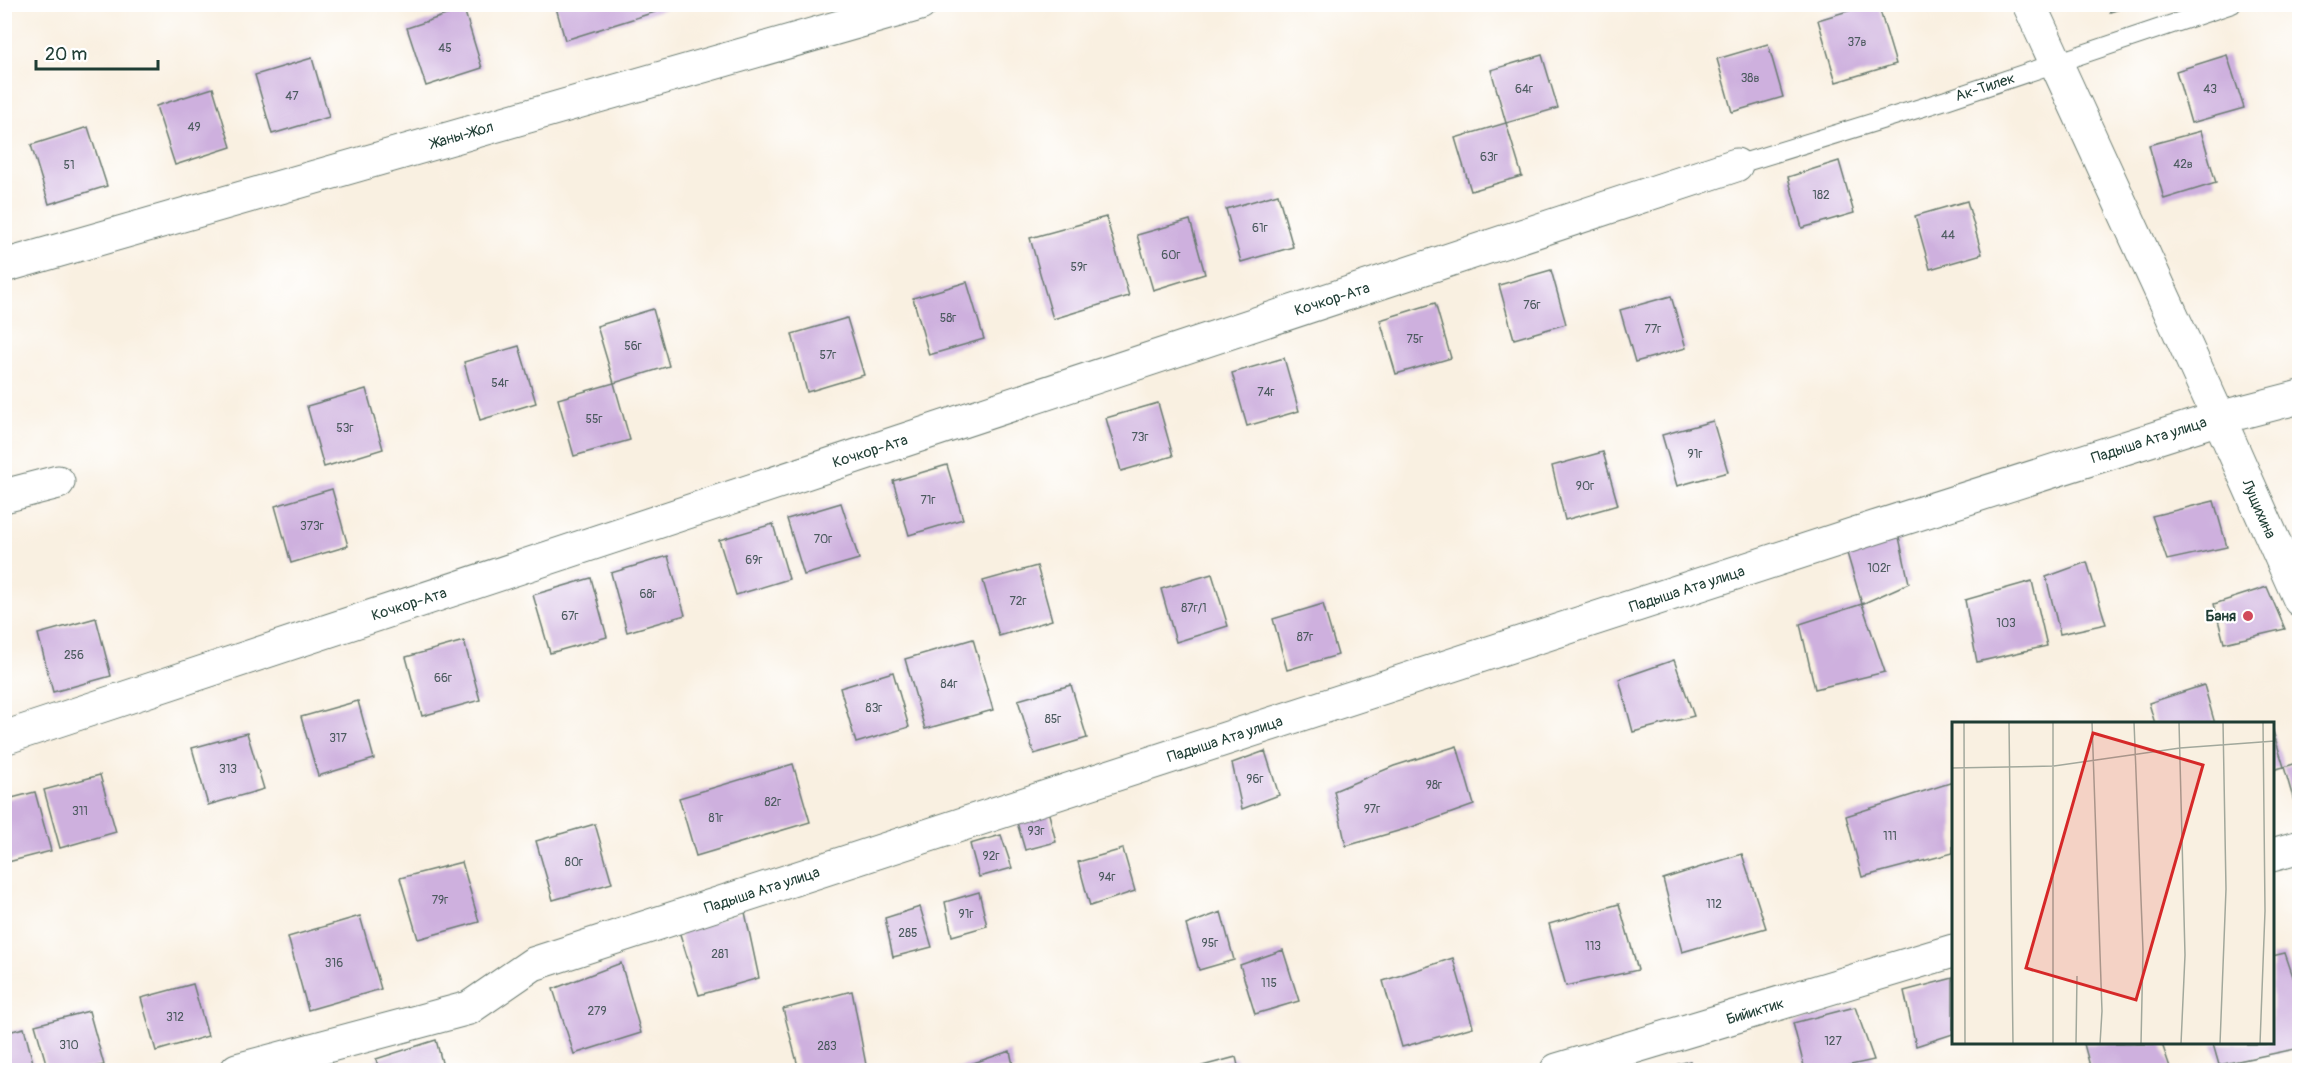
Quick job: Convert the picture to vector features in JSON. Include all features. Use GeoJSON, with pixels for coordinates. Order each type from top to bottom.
{"type":"FeatureCollection","features":[{"type":"Feature","properties":{"kind":"street","name":"Жаны-Жол"},"geometry":{"type":"LineString","coordinates":[[4,266],[920,4]]}},
{"type":"Feature","properties":{"kind":"street","name":"Лущихина"},"geometry":{"type":"LineString","coordinates":[[2029,4],[2300,600]]}},
{"type":"Feature","properties":{"kind":"street","name":"Кочкор-Ата"},"geometry":{"type":"LineString","coordinates":[[4,738],[1736,165]]}},
{"type":"Feature","properties":{"kind":"street","name":"Падыша Ата улица"},"geometry":{"type":"LineString","coordinates":[[237,1071],[469,1008],[533,964],[2219,418],[2300,397]]}},
{"type":"Feature","properties":{"kind":"street"},"geometry":{"type":"LineString","coordinates":[[4,496],[58,482]]}},
{"type":"Feature","properties":{"kind":"street"},"geometry":{"type":"LineString","coordinates":[[2274,854],[2300,847]]}},
{"type":"Feature","properties":{"kind":"street","name":"Бийиктик"},"geometry":{"type":"LineString","coordinates":[[1557,1071],[1952,951]]}},
{"type":"Feature","properties":{"kind":"lane","name":"Ак-Тилек"},"geometry":{"type":"LineString","coordinates":[[1736,165],[2055,64],[2232,4]]}},
{"type":"Feature","properties":{"kind":"building"},"geometry":{"type":"Polygon","coordinates":[[[555,4],[670,4],[671,7],[565,40],[555,4]]]}},
{"type":"Feature","properties":{"kind":"building"},"geometry":{"type":"Polygon","coordinates":[[[1871,4],[1878,4],[1896,64],[1836,82],[1818,20],[1871,4]]]}},
{"type":"Feature","properties":{"kind":"building"},"geometry":{"type":"Polygon","coordinates":[[[2108,4],[2133,4],[2133,5],[2110,12],[2108,4]]]}},
{"type":"Feature","properties":{"kind":"building"},"geometry":{"type":"Polygon","coordinates":[[[464,9],[482,68],[426,86],[407,28],[464,9]]]}},
{"type":"Feature","properties":{"kind":"building"},"geometry":{"type":"Polygon","coordinates":[[[1768,44],[1783,97],[1732,112],[1717,59],[1768,44]]]}},
{"type":"Feature","properties":{"kind":"building"},"geometry":{"type":"Polygon","coordinates":[[[1542,55],[1558,108],[1506,123],[1491,70],[1542,55]]]}},
{"type":"Feature","properties":{"kind":"building"},"geometry":{"type":"Polygon","coordinates":[[[2227,55],[2244,108],[2191,123],[2176,71],[2227,55]]]}},
{"type":"Feature","properties":{"kind":"building"},"geometry":{"type":"Polygon","coordinates":[[[312,58],[329,117],[272,134],[255,75],[312,58]]]}},
{"type":"Feature","properties":{"kind":"building"},"geometry":{"type":"Polygon","coordinates":[[[213,88],[231,147],[175,165],[156,106],[213,88]]]}},
{"type":"Feature","properties":{"kind":"building"},"geometry":{"type":"Polygon","coordinates":[[[1506,123],[1522,176],[1471,191],[1455,138],[1506,123]]]}},
{"type":"Feature","properties":{"kind":"building"},"geometry":{"type":"Polygon","coordinates":[[[88,127],[107,186],[49,204],[31,145],[88,127]]]}},
{"type":"Feature","properties":{"kind":"building"},"geometry":{"type":"Polygon","coordinates":[[[2201,131],[2216,183],[2164,199],[2149,145],[2201,131]]]}},
{"type":"Feature","properties":{"kind":"building"},"geometry":{"type":"Polygon","coordinates":[[[1839,161],[1854,213],[1802,228],[1788,177],[1839,161]]]}},
{"type":"Feature","properties":{"kind":"building"},"geometry":{"type":"Polygon","coordinates":[[[1278,194],[1293,247],[1241,262],[1226,209],[1278,194]]]}},
{"type":"Feature","properties":{"kind":"building"},"geometry":{"type":"Polygon","coordinates":[[[1967,201],[1982,254],[1930,269],[1915,216],[1967,201]]]}},
{"type":"Feature","properties":{"kind":"building"},"geometry":{"type":"Polygon","coordinates":[[[1106,217],[1129,296],[1053,319],[1030,238],[1106,217]]]}},
{"type":"Feature","properties":{"kind":"building"},"geometry":{"type":"Polygon","coordinates":[[[1190,220],[1205,274],[1153,290],[1137,235],[1190,220]]]}},
{"type":"Feature","properties":{"kind":"building"},"geometry":{"type":"Polygon","coordinates":[[[1551,270],[1566,324],[1514,339],[1499,285],[1551,270]]]}},
{"type":"Feature","properties":{"kind":"building"},"geometry":{"type":"Polygon","coordinates":[[[967,282],[984,339],[929,355],[913,298],[967,282]]]}},
{"type":"Feature","properties":{"kind":"building"},"geometry":{"type":"Polygon","coordinates":[[[1671,296],[1686,348],[1635,362],[1620,310],[1671,296]]]}},
{"type":"Feature","properties":{"kind":"building"},"geometry":{"type":"Polygon","coordinates":[[[1435,303],[1451,358],[1396,374],[1380,320],[1435,303]]]}},
{"type":"Feature","properties":{"kind":"building"},"geometry":{"type":"Polygon","coordinates":[[[653,309],[669,366],[614,383],[597,326],[653,309]]]}},
{"type":"Feature","properties":{"kind":"building"},"geometry":{"type":"Polygon","coordinates":[[[847,318],[864,375],[807,392],[792,334],[847,318]]]}},
{"type":"Feature","properties":{"kind":"building"},"geometry":{"type":"Polygon","coordinates":[[[519,346],[536,403],[480,420],[464,362],[519,346]]]}},
{"type":"Feature","properties":{"kind":"building"},"geometry":{"type":"Polygon","coordinates":[[[1284,358],[1299,411],[1247,426],[1232,373],[1284,358]]]}},
{"type":"Feature","properties":{"kind":"building"},"geometry":{"type":"Polygon","coordinates":[[[614,383],[630,440],[574,456],[558,399],[614,383]]]}},
{"type":"Feature","properties":{"kind":"building"},"geometry":{"type":"Polygon","coordinates":[[[366,389],[383,449],[324,467],[307,406],[366,389]]]}},
{"type":"Feature","properties":{"kind":"building"},"geometry":{"type":"Polygon","coordinates":[[[1158,403],[1173,456],[1121,471],[1106,418],[1158,403]]]}},
{"type":"Feature","properties":{"kind":"building"},"geometry":{"type":"Polygon","coordinates":[[[1713,421],[1728,472],[1677,486],[1662,435],[1713,421]]]}},
{"type":"Feature","properties":{"kind":"building"},"geometry":{"type":"Polygon","coordinates":[[[1603,452],[1618,505],[1565,520],[1552,466],[1603,452]]]}},
{"type":"Feature","properties":{"kind":"building"},"geometry":{"type":"Polygon","coordinates":[[[947,465],[963,519],[909,535],[893,481],[947,465]]]}},
{"type":"Feature","properties":{"kind":"building"},"geometry":{"type":"Polygon","coordinates":[[[332,489],[348,546],[291,563],[275,506],[332,489]]]}},
{"type":"Feature","properties":{"kind":"building"},"geometry":{"type":"Polygon","coordinates":[[[2214,501],[2227,547],[2167,560],[2152,516],[2214,501]]]}},
{"type":"Feature","properties":{"kind":"building"},"geometry":{"type":"Polygon","coordinates":[[[841,503],[859,559],[804,575],[787,519],[841,503]]]}},
{"type":"Feature","properties":{"kind":"building"},"geometry":{"type":"Polygon","coordinates":[[[773,524],[789,579],[736,595],[719,540],[773,524]]]}},
{"type":"Feature","properties":{"kind":"building"},"geometry":{"type":"Polygon","coordinates":[[[1899,537],[1909,583],[1862,604],[1847,553],[1899,537]]]}},
{"type":"Feature","properties":{"kind":"building"},"geometry":{"type":"Polygon","coordinates":[[[668,556],[685,615],[627,632],[611,573],[668,556]]]}},
{"type":"Feature","properties":{"kind":"building"},"geometry":{"type":"Polygon","coordinates":[[[2087,562],[2106,624],[2060,634],[2046,577],[2087,562]]]}},
{"type":"Feature","properties":{"kind":"building"},"geometry":{"type":"Polygon","coordinates":[[[1037,566],[1052,620],[999,636],[983,581],[1037,566]]]}},
{"type":"Feature","properties":{"kind":"building"},"geometry":{"type":"Polygon","coordinates":[[[1212,574],[1228,626],[1176,642],[1161,589],[1212,574]]]}},
{"type":"Feature","properties":{"kind":"building"},"geometry":{"type":"Polygon","coordinates":[[[591,578],[607,637],[550,653],[533,595],[591,578]]]}},
{"type":"Feature","properties":{"kind":"building"},"geometry":{"type":"Polygon","coordinates":[[[2032,581],[2047,646],[1977,662],[1965,600],[2032,581]]]}},
{"type":"Feature","properties":{"kind":"building","name":"Баня"},"geometry":{"type":"Polygon","coordinates":[[[2267,587],[2285,629],[2224,643],[2214,604],[2267,587]]]}},
{"type":"Feature","properties":{"kind":"building"},"geometry":{"type":"Polygon","coordinates":[[[1323,604],[1338,655],[1287,670],[1273,619],[1323,604]]]}},
{"type":"Feature","properties":{"kind":"building"},"geometry":{"type":"Polygon","coordinates":[[[1862,604],[1885,672],[1815,689],[1800,624],[1862,604]]]}},
{"type":"Feature","properties":{"kind":"building"},"geometry":{"type":"Polygon","coordinates":[[[96,618],[111,676],[53,692],[38,634],[96,618]]]}},
{"type":"Feature","properties":{"kind":"building"},"geometry":{"type":"Polygon","coordinates":[[[973,639],[993,710],[925,729],[905,659],[973,639]]]}},
{"type":"Feature","properties":{"kind":"building"},"geometry":{"type":"Polygon","coordinates":[[[464,641],[480,700],[422,716],[406,657],[464,641]]]}},
{"type":"Feature","properties":{"kind":"building"},"geometry":{"type":"Polygon","coordinates":[[[1674,660],[1694,716],[1633,732],[1619,679],[1674,660]]]}},
{"type":"Feature","properties":{"kind":"building"},"geometry":{"type":"Polygon","coordinates":[[[893,672],[909,727],[856,743],[840,688],[893,672]]]}},
{"type":"Feature","properties":{"kind":"building"},"geometry":{"type":"Polygon","coordinates":[[[1071,685],[1087,738],[1034,754],[1018,700],[1071,685]]]}},
{"type":"Feature","properties":{"kind":"building"},"geometry":{"type":"Polygon","coordinates":[[[2204,685],[2214,722],[2154,722],[2149,703],[2204,685]]]}},
{"type":"Feature","properties":{"kind":"building"},"geometry":{"type":"Polygon","coordinates":[[[358,701],[374,759],[318,776],[301,717],[358,701]]]}},
{"type":"Feature","properties":{"kind":"building"},"geometry":{"type":"Polygon","coordinates":[[[247,733],[264,789],[208,805],[192,748],[247,733]]]}},
{"type":"Feature","properties":{"kind":"building"},"geometry":{"type":"Polygon","coordinates":[[[2274,734],[2284,767],[2274,770],[2274,734]]]}},
{"type":"Feature","properties":{"kind":"building"},"geometry":{"type":"Polygon","coordinates":[[[1457,746],[1474,805],[1412,827],[1346,846],[1334,791],[1394,766],[1457,746]]]}},
{"type":"Feature","properties":{"kind":"building"},"geometry":{"type":"Polygon","coordinates":[[[1265,751],[1279,795],[1242,809],[1232,763],[1265,751]]]}},
{"type":"Feature","properties":{"kind":"building"},"geometry":{"type":"Polygon","coordinates":[[[2300,762],[2300,805],[2295,805],[2284,767],[2300,762]]]}},
{"type":"Feature","properties":{"kind":"building"},"geometry":{"type":"Polygon","coordinates":[[[793,764],[810,822],[696,856],[679,798],[793,764]]]}},
{"type":"Feature","properties":{"kind":"building"},"geometry":{"type":"Polygon","coordinates":[[[100,775],[116,832],[60,848],[44,790],[100,775]]]}},
{"type":"Feature","properties":{"kind":"building"},"geometry":{"type":"Polygon","coordinates":[[[1952,782],[1952,853],[1862,877],[1846,816],[1952,782]]]}},
{"type":"Feature","properties":{"kind":"building"},"geometry":{"type":"Polygon","coordinates":[[[35,792],[51,851],[4,863],[4,800],[35,792]]]}},
{"type":"Feature","properties":{"kind":"building"},"geometry":{"type":"Polygon","coordinates":[[[1048,810],[1056,842],[1025,850],[1016,819],[1048,810]]]}},
{"type":"Feature","properties":{"kind":"building"},"geometry":{"type":"Polygon","coordinates":[[[595,824],[612,883],[553,900],[536,841],[595,824]]]}},
{"type":"Feature","properties":{"kind":"building"},"geometry":{"type":"Polygon","coordinates":[[[1001,835],[1012,868],[979,877],[970,844],[1001,835]]]}},
{"type":"Feature","properties":{"kind":"building"},"geometry":{"type":"Polygon","coordinates":[[[1123,849],[1135,891],[1090,906],[1078,862],[1123,849]]]}},
{"type":"Feature","properties":{"kind":"building"},"geometry":{"type":"Polygon","coordinates":[[[1742,854],[1766,928],[1682,952],[1663,879],[1742,854]]]}},
{"type":"Feature","properties":{"kind":"building"},"geometry":{"type":"Polygon","coordinates":[[[462,862],[479,922],[418,939],[400,878],[462,862]]]}},
{"type":"Feature","properties":{"kind":"building"},"geometry":{"type":"Polygon","coordinates":[[[979,892],[987,926],[952,936],[945,902],[979,892]]]}},
{"type":"Feature","properties":{"kind":"building"},"geometry":{"type":"Polygon","coordinates":[[[1619,904],[1638,970],[1566,986],[1549,924],[1619,904]]]}},
{"type":"Feature","properties":{"kind":"building"},"geometry":{"type":"Polygon","coordinates":[[[920,907],[932,947],[893,957],[885,918],[920,907]]]}},
{"type":"Feature","properties":{"kind":"building"},"geometry":{"type":"Polygon","coordinates":[[[745,912],[759,978],[699,995],[679,931],[745,912]]]}},
{"type":"Feature","properties":{"kind":"building"},"geometry":{"type":"Polygon","coordinates":[[[1221,912],[1234,960],[1199,970],[1186,925],[1221,912]]]}},
{"type":"Feature","properties":{"kind":"building"},"geometry":{"type":"Polygon","coordinates":[[[360,916],[381,989],[308,1010],[288,937],[360,916]]]}},
{"type":"Feature","properties":{"kind":"building"},"geometry":{"type":"Polygon","coordinates":[[[1283,950],[1299,1001],[1255,1014],[1240,965],[1283,950]]]}},
{"type":"Feature","properties":{"kind":"building"},"geometry":{"type":"Polygon","coordinates":[[[2285,953],[2300,997],[2300,1048],[2219,1065],[2213,1045],[2274,1045],[2274,956],[2285,953]]]}},
{"type":"Feature","properties":{"kind":"building"},"geometry":{"type":"Polygon","coordinates":[[[1453,958],[1473,1027],[1402,1047],[1383,981],[1453,958]]]}},
{"type":"Feature","properties":{"kind":"building"},"geometry":{"type":"Polygon","coordinates":[[[621,963],[641,1033],[574,1054],[553,989],[621,963]]]}},
{"type":"Feature","properties":{"kind":"building"},"geometry":{"type":"Polygon","coordinates":[[[1952,978],[1952,1034],[1916,1046],[1904,991],[1952,978]]]}},
{"type":"Feature","properties":{"kind":"building"},"geometry":{"type":"Polygon","coordinates":[[[193,984],[208,1036],[156,1051],[141,998],[193,984]]]}},
{"type":"Feature","properties":{"kind":"building"},"geometry":{"type":"Polygon","coordinates":[[[852,991],[866,1065],[844,1070],[799,1070],[783,1009],[852,991]]]}},
{"type":"Feature","properties":{"kind":"building"},"geometry":{"type":"Polygon","coordinates":[[[1855,1007],[1874,1060],[1828,1070],[1805,1070],[1793,1023],[1855,1007]]]}},
{"type":"Feature","properties":{"kind":"building"},"geometry":{"type":"Polygon","coordinates":[[[89,1011],[104,1065],[81,1070],[48,1070],[35,1025],[89,1011]]]}},
{"type":"Feature","properties":{"kind":"building"},"geometry":{"type":"Polygon","coordinates":[[[24,1028],[35,1070],[4,1070],[4,1033],[24,1028]]]}},
{"type":"Feature","properties":{"kind":"building"},"geometry":{"type":"Polygon","coordinates":[[[436,1040],[444,1070],[379,1070],[376,1059],[436,1040]]]}},
{"type":"Feature","properties":{"kind":"building"},"geometry":{"type":"Polygon","coordinates":[[[2084,1045],[2162,1045],[2171,1070],[2091,1070],[2084,1045]]]}},
{"type":"Feature","properties":{"kind":"building"},"geometry":{"type":"Polygon","coordinates":[[[1010,1051],[1014,1070],[952,1070],[1010,1051]]]}},
{"type":"Feature","properties":{"kind":"building"},"geometry":{"type":"Polygon","coordinates":[[[1236,1057],[1239,1070],[1203,1070],[1202,1066],[1236,1057]]]}},
{"type":"Feature","properties":{"kind":"building"},"geometry":{"type":"Polygon","coordinates":[[[1690,1061],[1692,1070],[1657,1070],[1690,1061]]]}},
{"type":"Feature","properties":{"kind":"place","name":"Баня"},"geometry":{"type":"Point","coordinates":[2248,616]}}]}
